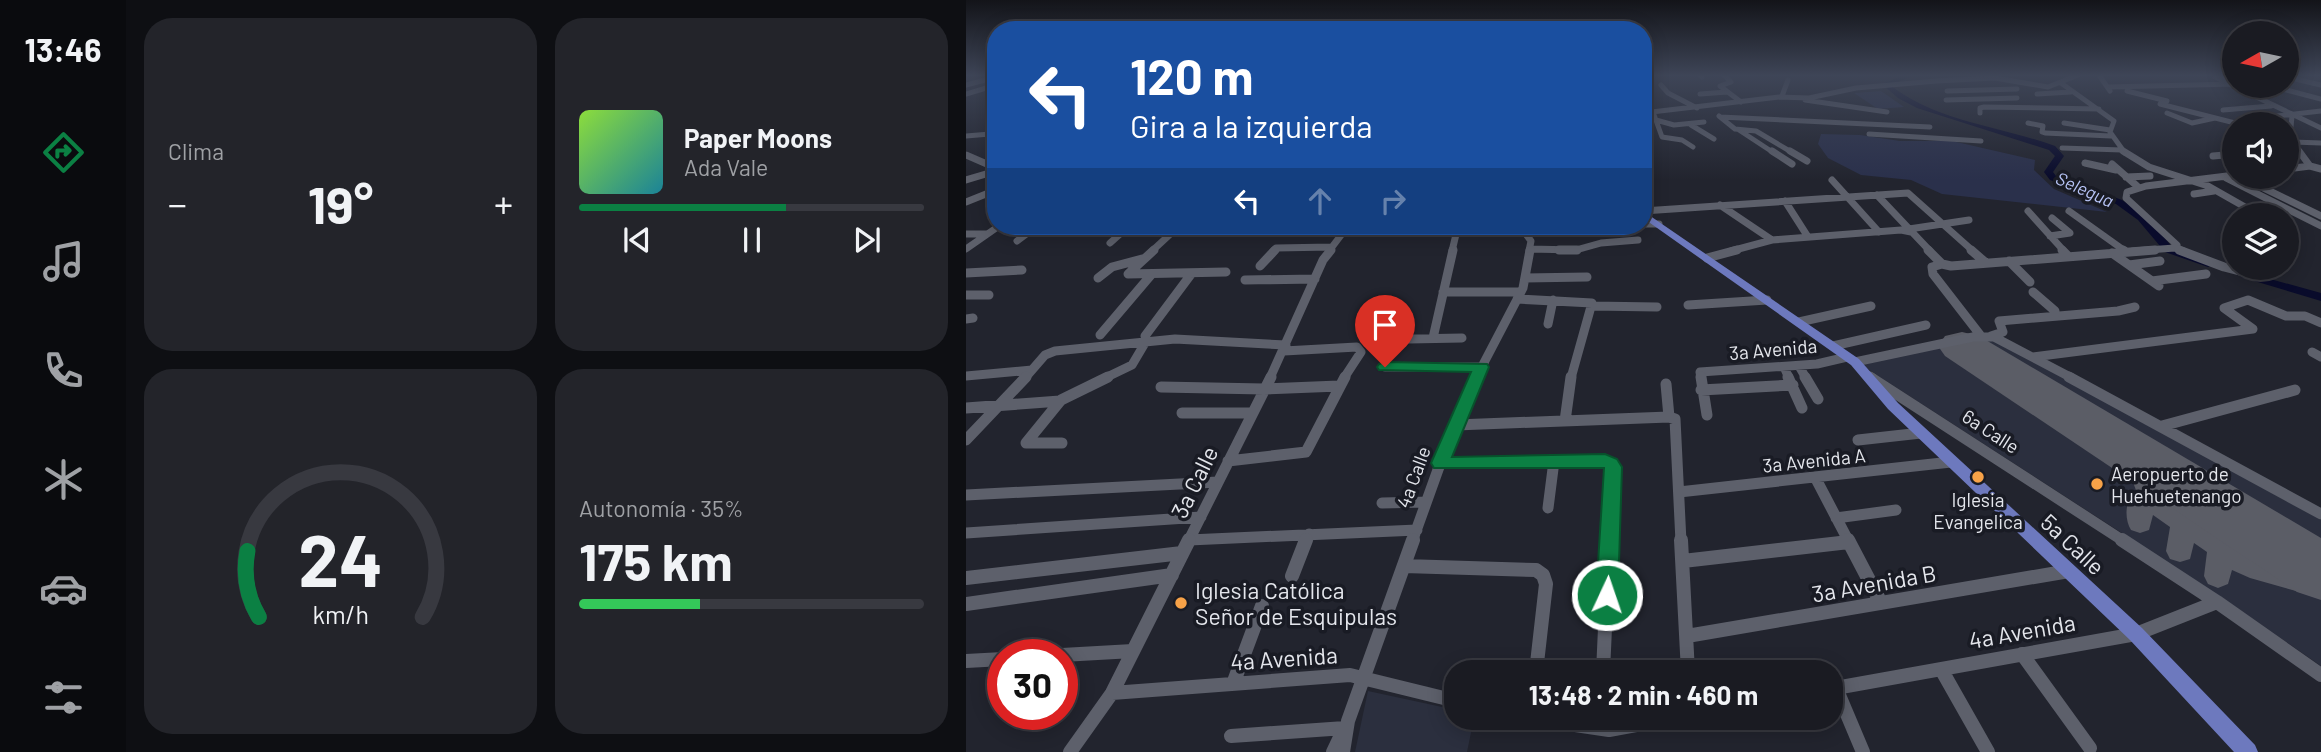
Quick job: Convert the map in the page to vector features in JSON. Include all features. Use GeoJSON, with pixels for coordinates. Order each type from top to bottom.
{"type":"FeatureCollection","features":[{"type":"Feature","properties":{"kind":"main road","name":"6a Calle"},"geometry":{"type":"LineString","coordinates":[[1652,219],[1855,364]]}},
{"type":"Feature","properties":{"kind":"main road","name":"5a Calle"},"geometry":{"type":"LineString","coordinates":[[1855,364],[1951,462],[2136,634],[2248,752]]}},
{"type":"Feature","properties":{"kind":"street"},"geometry":{"type":"LineString","coordinates":[[1674,110],[1653,112],[1662,137],[1682,140],[1693,147]]}},
{"type":"Feature","properties":{"kind":"street"},"geometry":{"type":"LineString","coordinates":[[1710,110],[1792,164]]}},
{"type":"Feature","properties":{"kind":"street"},"geometry":{"type":"LineString","coordinates":[[1867,124],[1870,110]]}},
{"type":"Feature","properties":{"kind":"street"},"geometry":{"type":"LineString","coordinates":[[1871,110],[1887,112]]}},
{"type":"Feature","properties":{"kind":"street"},"geometry":{"type":"LineString","coordinates":[[2100,110],[2113,121],[2111,133],[2122,150],[2136,162],[2200,183],[2238,203]]}},
{"type":"Feature","properties":{"kind":"street"},"geometry":{"type":"LineString","coordinates":[[2184,110],[2222,119]]}},
{"type":"Feature","properties":{"kind":"street"},"geometry":{"type":"LineString","coordinates":[[2299,115],[2321,111]]}},
{"type":"Feature","properties":{"kind":"street"},"geometry":{"type":"LineString","coordinates":[[2167,113],[2192,123],[2216,118]]}},
{"type":"Feature","properties":{"kind":"street"},"geometry":{"type":"LineString","coordinates":[[1720,117],[1930,127]]}},
{"type":"Feature","properties":{"kind":"street"},"geometry":{"type":"LineString","coordinates":[[2299,119],[2321,128]]}},
{"type":"Feature","properties":{"kind":"street"},"geometry":{"type":"LineString","coordinates":[[1656,120],[1676,125],[1704,122]]}},
{"type":"Feature","properties":{"kind":"street"},"geometry":{"type":"LineString","coordinates":[[2059,133],[2064,121],[2111,133]]}},
{"type":"Feature","properties":{"kind":"street"},"geometry":{"type":"LineString","coordinates":[[2028,123],[2043,126],[2043,132],[2111,133]]}},
{"type":"Feature","properties":{"kind":"street"},"geometry":{"type":"LineString","coordinates":[[1690,124],[1714,139]]}},
{"type":"Feature","properties":{"kind":"street"},"geometry":{"type":"LineString","coordinates":[[1892,125],[1899,137]]}},
{"type":"Feature","properties":{"kind":"street"},"geometry":{"type":"LineString","coordinates":[[1738,129],[1756,131],[1807,162]]}},
{"type":"Feature","properties":{"kind":"street"},"geometry":{"type":"LineString","coordinates":[[966,136],[987,134]]}},
{"type":"Feature","properties":{"kind":"street"},"geometry":{"type":"LineString","coordinates":[[1869,134],[1981,141]]}},
{"type":"Feature","properties":{"kind":"street"},"geometry":{"type":"LineString","coordinates":[[2299,140],[2321,143]]}},
{"type":"Feature","properties":{"kind":"street"},"geometry":{"type":"LineString","coordinates":[[2062,148],[2122,150]]}},
{"type":"Feature","properties":{"kind":"street"},"geometry":{"type":"LineString","coordinates":[[2299,151],[2310,166]]}},
{"type":"Feature","properties":{"kind":"street"},"geometry":{"type":"LineString","coordinates":[[966,155],[987,165]]}},
{"type":"Feature","properties":{"kind":"street"},"geometry":{"type":"LineString","coordinates":[[2213,156],[2222,155]]}},
{"type":"Feature","properties":{"kind":"street"},"geometry":{"type":"LineString","coordinates":[[2085,163],[2114,167],[2137,186]]}},
{"type":"Feature","properties":{"kind":"street"},"geometry":{"type":"LineString","coordinates":[[2299,167],[2310,166],[2321,169]]}},
{"type":"Feature","properties":{"kind":"street"},"geometry":{"type":"LineString","coordinates":[[966,180],[987,172]]}},
{"type":"Feature","properties":{"kind":"street"},"geometry":{"type":"LineString","coordinates":[[2126,177],[2150,176]]}},
{"type":"Feature","properties":{"kind":"street"},"geometry":{"type":"LineString","coordinates":[[2170,248],[2174,242],[2126,198],[2127,192],[2137,186],[2200,183],[2222,179]]}},
{"type":"Feature","properties":{"kind":"street"},"geometry":{"type":"LineString","coordinates":[[1832,180],[1879,232]]}},
{"type":"Feature","properties":{"kind":"street"},"geometry":{"type":"LineString","coordinates":[[2248,189],[2321,226]]}},
{"type":"Feature","properties":{"kind":"street"},"geometry":{"type":"LineString","coordinates":[[2266,189],[2321,216]]}},
{"type":"Feature","properties":{"kind":"street"},"geometry":{"type":"LineString","coordinates":[[2194,194],[2218,191]]}},
{"type":"Feature","properties":{"kind":"street"},"geometry":{"type":"LineString","coordinates":[[966,202],[987,194]]}},
{"type":"Feature","properties":{"kind":"street"},"geometry":{"type":"LineString","coordinates":[[1652,211],[1911,194],[1986,263]]}},
{"type":"Feature","properties":{"kind":"street"},"geometry":{"type":"LineString","coordinates":[[1877,195],[1942,264]]}},
{"type":"Feature","properties":{"kind":"street"},"geometry":{"type":"LineString","coordinates":[[1785,201],[1808,237]]}},
{"type":"Feature","properties":{"kind":"street"},"geometry":{"type":"LineString","coordinates":[[1720,205],[1772,240]]}},
{"type":"Feature","properties":{"kind":"street"},"geometry":{"type":"LineString","coordinates":[[2028,211],[2068,256]]}},
{"type":"Feature","properties":{"kind":"street"},"geometry":{"type":"LineString","coordinates":[[2069,211],[2126,252]]}},
{"type":"Feature","properties":{"kind":"street"},"geometry":{"type":"LineString","coordinates":[[2035,219],[2077,217]]}},
{"type":"Feature","properties":{"kind":"street"},"geometry":{"type":"LineString","coordinates":[[2050,236],[2070,233],[2052,218]]}},
{"type":"Feature","properties":{"kind":"street"},"geometry":{"type":"LineString","coordinates":[[1707,258],[1772,240],[1910,231],[1969,220]]}},
{"type":"Feature","properties":{"kind":"street"},"geometry":{"type":"LineString","coordinates":[[1652,224],[1659,224]]}},
{"type":"Feature","properties":{"kind":"street"},"geometry":{"type":"LineString","coordinates":[[966,234],[987,234]]}},
{"type":"Feature","properties":{"kind":"street"},"geometry":{"type":"LineString","coordinates":[[966,249],[987,235]]}},
{"type":"Feature","properties":{"kind":"street"},"geometry":{"type":"LineString","coordinates":[[1017,241],[1025,235]]}},
{"type":"Feature","properties":{"kind":"street"},"geometry":{"type":"LineString","coordinates":[[1110,243],[1119,235]]}},
{"type":"Feature","properties":{"kind":"street"},"geometry":{"type":"LineString","coordinates":[[1169,235],[1128,274],[1226,272]]}},
{"type":"Feature","properties":{"kind":"street","name":"3a Calle"},"geometry":{"type":"LineString","coordinates":[[1070,752],[1112,693],[1265,389],[1315,279],[1331,247],[1341,235]]}},
{"type":"Feature","properties":{"kind":"street"},"geometry":{"type":"LineString","coordinates":[[1433,338],[1456,235]]}},
{"type":"Feature","properties":{"kind":"street"},"geometry":{"type":"LineString","coordinates":[[1528,235],[1530,249],[1576,250],[1601,243],[1638,240]]}},
{"type":"Feature","properties":{"kind":"street"},"geometry":{"type":"LineString","coordinates":[[1260,266],[1276,248],[1331,247]]}},
{"type":"Feature","properties":{"kind":"street"},"geometry":{"type":"LineString","coordinates":[[2222,263],[2170,248],[1951,266],[1942,264],[1932,267],[1933,274],[1992,336],[2319,510]]}},
{"type":"Feature","properties":{"kind":"street","name":"4a Calle"},"geometry":{"type":"LineString","coordinates":[[1343,752],[1346,724],[1365,679],[1425,502],[1481,367],[1519,296],[1530,249]]}},
{"type":"Feature","properties":{"kind":"street"},"geometry":{"type":"LineString","coordinates":[[2112,253],[2155,283],[2206,274]]}},
{"type":"Feature","properties":{"kind":"street"},"geometry":{"type":"LineString","coordinates":[[1098,278],[1112,267],[1144,258]]}},
{"type":"Feature","properties":{"kind":"street"},"geometry":{"type":"LineString","coordinates":[[2009,261],[2030,282]]}},
{"type":"Feature","properties":{"kind":"street"},"geometry":{"type":"LineString","coordinates":[[2129,265],[2160,261]]}},
{"type":"Feature","properties":{"kind":"street"},"geometry":{"type":"LineString","coordinates":[[966,273],[1022,270]]}},
{"type":"Feature","properties":{"kind":"street"},"geometry":{"type":"LineString","coordinates":[[966,408],[1061,400],[1132,365],[1145,340],[1192,273]]}},
{"type":"Feature","properties":{"kind":"street"},"geometry":{"type":"LineString","coordinates":[[1100,335],[1151,275]]}},
{"type":"Feature","properties":{"kind":"street"},"geometry":{"type":"LineString","coordinates":[[1525,278],[1587,277]]}},
{"type":"Feature","properties":{"kind":"street"},"geometry":{"type":"LineString","coordinates":[[1245,280],[1315,279]]}},
{"type":"Feature","properties":{"kind":"street"},"geometry":{"type":"LineString","coordinates":[[1443,292],[1588,301],[1592,306]]}},
{"type":"Feature","properties":{"kind":"street"},"geometry":{"type":"LineString","coordinates":[[2033,292],[2055,311]]}},
{"type":"Feature","properties":{"kind":"street"},"geometry":{"type":"LineString","coordinates":[[966,295],[989,295]]}},
{"type":"Feature","properties":{"kind":"street"},"geometry":{"type":"LineString","coordinates":[[2033,357],[2250,331],[2253,329],[2224,309],[2244,299],[2286,316],[2305,316],[2321,323]]}},
{"type":"Feature","properties":{"kind":"street"},"geometry":{"type":"LineString","coordinates":[[1548,324],[1553,300]]}},
{"type":"Feature","properties":{"kind":"street"},"geometry":{"type":"LineString","coordinates":[[1688,305],[1767,300]]}},
{"type":"Feature","properties":{"kind":"street"},"geometry":{"type":"LineString","coordinates":[[1592,306],[1657,307]]}},
{"type":"Feature","properties":{"kind":"street"},"geometry":{"type":"LineString","coordinates":[[1565,421],[1571,376],[1592,306]]}},
{"type":"Feature","properties":{"kind":"street"},"geometry":{"type":"LineString","coordinates":[[1799,322],[1871,306]]}},
{"type":"Feature","properties":{"kind":"street"},"geometry":{"type":"LineString","coordinates":[[2040,316],[2055,311],[2135,307]]}},
{"type":"Feature","properties":{"kind":"street"},"geometry":{"type":"LineString","coordinates":[[1992,336],[2007,332],[2008,328],[1999,321],[2118,312],[2122,309]]}},
{"type":"Feature","properties":{"kind":"street"},"geometry":{"type":"LineString","coordinates":[[1833,346],[1926,325]]}},
{"type":"Feature","properties":{"kind":"street","name":"3a Avenida"},"geometry":{"type":"LineString","coordinates":[[1701,390],[1700,372],[1855,364],[1992,336]]}},
{"type":"Feature","properties":{"kind":"street"},"geometry":{"type":"LineString","coordinates":[[1409,339],[1462,338]]}},
{"type":"Feature","properties":{"kind":"street"},"geometry":{"type":"LineString","coordinates":[[966,440],[1002,405],[1045,355],[1055,351],[1175,339],[1285,348],[1357,347],[1361,352],[1339,386],[1306,452],[1228,461]]}},
{"type":"Feature","properties":{"kind":"street","name":"6a Calle"},"geometry":{"type":"LineString","coordinates":[[1855,364],[2217,603],[2321,675]]}},
{"type":"Feature","properties":{"kind":"street"},"geometry":{"type":"LineString","coordinates":[[1799,366],[1818,399]]}},
{"type":"Feature","properties":{"kind":"street"},"geometry":{"type":"LineString","coordinates":[[1385,367],[1481,367]]}},
{"type":"Feature","properties":{"kind":"street"},"geometry":{"type":"LineString","coordinates":[[1784,367],[1802,408]]}},
{"type":"Feature","properties":{"kind":"street"},"geometry":{"type":"LineString","coordinates":[[966,376],[1032,370]]}},
{"type":"Feature","properties":{"kind":"street"},"geometry":{"type":"LineString","coordinates":[[1666,384],[1669,416]]}},
{"type":"Feature","properties":{"kind":"street"},"geometry":{"type":"LineString","coordinates":[[1707,415],[1701,390],[1793,385]]}},
{"type":"Feature","properties":{"kind":"street"},"geometry":{"type":"LineString","coordinates":[[1161,387],[1265,389],[1339,386]]}},
{"type":"Feature","properties":{"kind":"street"},"geometry":{"type":"LineString","coordinates":[[2162,426],[2295,390]]}},
{"type":"Feature","properties":{"kind":"street"},"geometry":{"type":"LineString","coordinates":[[1061,400],[1026,443],[1062,443]]}},
{"type":"Feature","properties":{"kind":"street"},"geometry":{"type":"LineString","coordinates":[[1182,413],[1252,413]]}},
{"type":"Feature","properties":{"kind":"street"},"geometry":{"type":"LineString","coordinates":[[1455,425],[1669,416],[1675,419],[1687,660]]}},
{"type":"Feature","properties":{"kind":"street"},"geometry":{"type":"LineString","coordinates":[[1858,440],[1921,433]]}},
{"type":"Feature","properties":{"kind":"street"},"geometry":{"type":"LineString","coordinates":[[1548,509],[1554,461]]}},
{"type":"Feature","properties":{"kind":"street"},"geometry":{"type":"LineString","coordinates":[[1440,463],[1605,461],[1613,467],[1604,660]]}},
{"type":"Feature","properties":{"kind":"street","name":"3a Avenida A"},"geometry":{"type":"LineString","coordinates":[[1679,492],[1951,462]]}},
{"type":"Feature","properties":{"kind":"street"},"geometry":{"type":"LineString","coordinates":[[1815,477],[1881,603]]}},
{"type":"Feature","properties":{"kind":"street"},"geometry":{"type":"LineString","coordinates":[[966,495],[1218,482]]}},
{"type":"Feature","properties":{"kind":"street"},"geometry":{"type":"LineString","coordinates":[[1382,503],[1425,502]]}},
{"type":"Feature","properties":{"kind":"street"},"geometry":{"type":"LineString","coordinates":[[1836,518],[1896,510]]}},
{"type":"Feature","properties":{"kind":"street"},"geometry":{"type":"LineString","coordinates":[[966,533],[1201,517]]}},
{"type":"Feature","properties":{"kind":"street"},"geometry":{"type":"LineString","coordinates":[[1189,540],[1417,530]]}},
{"type":"Feature","properties":{"kind":"street"},"geometry":{"type":"LineString","coordinates":[[1292,576],[1309,534]]}},
{"type":"Feature","properties":{"kind":"street"},"geometry":{"type":"LineString","coordinates":[[1683,561],[1849,542]]}},
{"type":"Feature","properties":{"kind":"street"},"geometry":{"type":"LineString","coordinates":[[966,578],[1182,554]]}},
{"type":"Feature","properties":{"kind":"street"},"geometry":{"type":"LineString","coordinates":[[1404,566],[1536,570],[1543,575],[1546,584],[1537,660]]}},
{"type":"Feature","properties":{"kind":"street","name":"3a Avenida B"},"geometry":{"type":"LineString","coordinates":[[1686,636],[2069,571]]}},
{"type":"Feature","properties":{"kind":"street"},"geometry":{"type":"LineString","coordinates":[[966,604],[1172,575]]}},
{"type":"Feature","properties":{"kind":"street","name":"4a Avenida"},"geometry":{"type":"LineString","coordinates":[[1843,686],[2136,634],[2217,603]]}},
{"type":"Feature","properties":{"kind":"street"},"geometry":{"type":"LineString","coordinates":[[1233,684],[1262,606]]}},
{"type":"Feature","properties":{"kind":"street"},"geometry":{"type":"LineString","coordinates":[[1078,654],[1133,651]]}},
{"type":"Feature","properties":{"kind":"street"},"geometry":{"type":"LineString","coordinates":[[2022,654],[2090,748]]}},
{"type":"Feature","properties":{"kind":"street"},"geometry":{"type":"LineString","coordinates":[[966,661],[987,660]]}},
{"type":"Feature","properties":{"kind":"street"},"geometry":{"type":"LineString","coordinates":[[1941,669],[1989,752]]}},
{"type":"Feature","properties":{"kind":"street","name":"4a Avenida"},"geometry":{"type":"LineString","coordinates":[[1112,693],[1350,676],[1444,698]]}},
{"type":"Feature","properties":{"kind":"street"},"geometry":{"type":"LineString","coordinates":[[1843,709],[1863,752]]}},
{"type":"Feature","properties":{"kind":"street"},"geometry":{"type":"LineString","coordinates":[[1231,736],[1346,724]]}},
{"type":"Feature","properties":{"kind":"street"},"geometry":{"type":"LineString","coordinates":[[1333,752],[1346,724]]}},
{"type":"Feature","properties":{"kind":"shaded area"},"geometry":{"type":"Polygon","coordinates":[[[1821,134],[1860,135],[1900,141],[1952,141],[2035,160],[2034,170],[2054,189],[2107,212],[1942,194],[1911,180],[1861,175],[1828,158],[1818,144],[1821,134]]]}},
{"type":"Feature","properties":{"kind":"shaded area","name":"Aeropuerto de Huehuetenango"},"geometry":{"type":"Polygon","coordinates":[[[1983,337],[1995,339],[2321,520],[2321,666],[2218,595],[1866,368],[1864,362],[1983,337]]]}},
{"type":"Feature","properties":{"kind":"shaded area"},"geometry":{"type":"Polygon","coordinates":[[[2156,478],[2161,478],[2301,569],[2299,572],[2283,571],[2266,566],[2228,546],[2163,498],[2156,489],[2156,478]]]}},
{"type":"Feature","properties":{"kind":"shaded area"},"geometry":{"type":"Polygon","coordinates":[[[1368,691],[1444,707],[1444,730],[1472,730],[1467,752],[1355,752],[1368,691]]]}},
{"type":"Feature","properties":{"kind":"waterway","name":"Selegua"},"geometry":{"type":"LineString","coordinates":[[1928,110],[2052,148],[2060,156],[2048,172],[2053,178],[2119,202],[2142,218],[2169,250],[2208,264]]}},
{"type":"Feature","properties":{"kind":"waterway","name":"Selegua"},"geometry":{"type":"LineString","coordinates":[[2262,280],[2321,297]]}},
{"type":"Feature","properties":{"kind":"taxiway"},"geometry":{"type":"LineString","coordinates":[[2135,455],[2153,502]]}},
{"type":"Feature","properties":{"kind":"taxiway"},"geometry":{"type":"LineString","coordinates":[[2140,523],[2140,502],[2153,502]]}},
{"type":"Feature","properties":{"kind":"taxiway"},"geometry":{"type":"LineString","coordinates":[[2153,502],[2250,567],[2321,586]]}},
{"type":"Feature","properties":{"kind":"taxiway"},"geometry":{"type":"LineString","coordinates":[[2180,551],[2182,529],[2194,530]]}},
{"type":"Feature","properties":{"kind":"taxiway"},"geometry":{"type":"LineString","coordinates":[[2218,576],[2218,557],[2238,560]]}},
{"type":"Feature","properties":{"kind":"runway"},"geometry":{"type":"LineString","coordinates":[[1962,346],[2321,572]]}},
{"type":"Feature","properties":{"kind":"place","name":"Iglesia Evangelica"},"geometry":{"type":"Point","coordinates":[1978,477]}},
{"type":"Feature","properties":{"kind":"place","name":"Aeropuerto de Huehuetenango"},"geometry":{"type":"Point","coordinates":[2097,484]}},
{"type":"Feature","properties":{"kind":"place","name":"Iglesia Católica Señor de Esquipulas"},"geometry":{"type":"Point","coordinates":[1181,603]}},
{"type":"Feature","properties":{"kind":"route"},"geometry":{"type":"LineString","coordinates":[[1385,367],[1481,367],[1440,463],[1610,463],[1613,467],[1607,595]]}}]}
